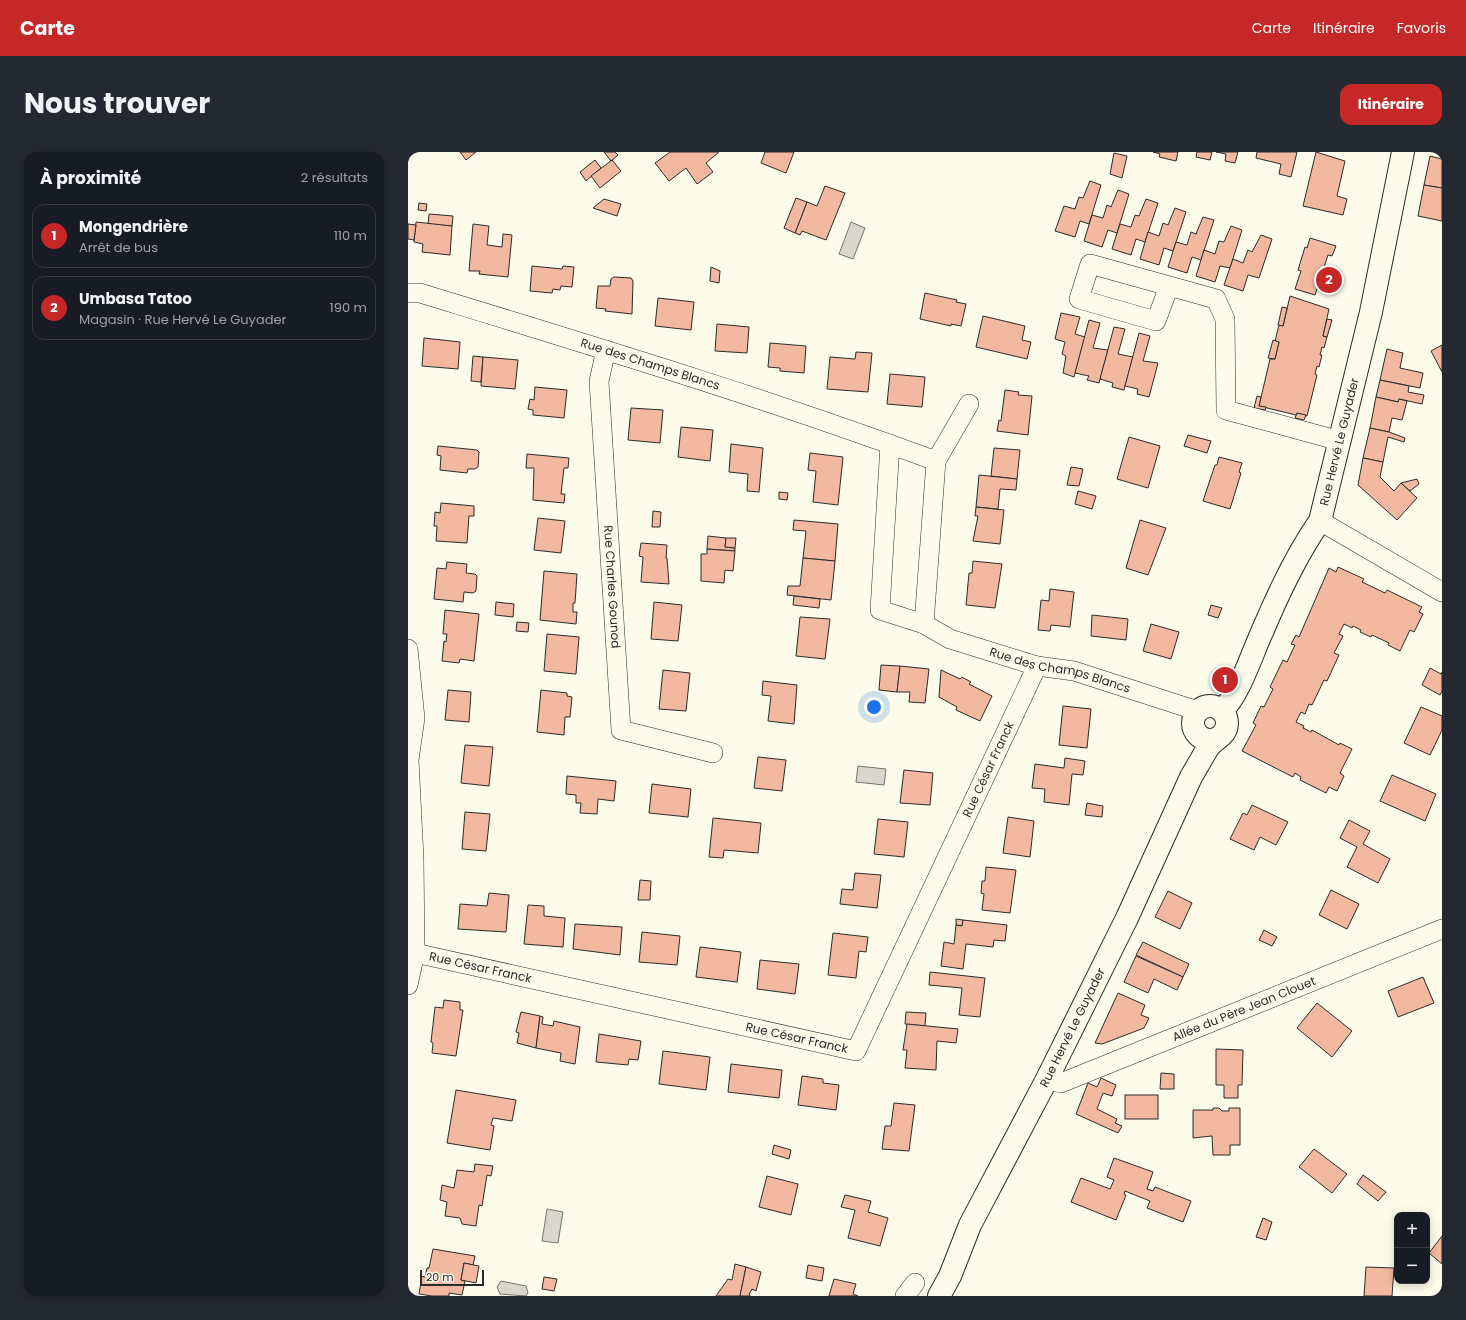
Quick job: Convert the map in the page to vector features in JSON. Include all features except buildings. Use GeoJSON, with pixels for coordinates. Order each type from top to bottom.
{"type":"FeatureCollection","features":[{"type":"Feature","properties":{"kind":"street","name":"Rue Hervé Le Guyader"},"geometry":{"type":"LineString","coordinates":[[1222,711],[1228,705],[1305,541],[1320,521],[1371,312],[1403,152]]}},
{"type":"Feature","properties":{"kind":"street"},"geometry":{"type":"LineString","coordinates":[[1169,286],[1216,299],[1225,319],[1226,410],[1340,441]]}},
{"type":"Feature","properties":{"kind":"street","name":"Rue des Champs Blancs"},"geometry":{"type":"LineString","coordinates":[[408,293],[420,293],[606,350],[778,405],[936,461]]}},
{"type":"Feature","properties":{"kind":"street","name":"Rue Charles Gounod"},"geometry":{"type":"LineString","coordinates":[[606,350],[599,381],[621,730],[713,754]]}},
{"type":"Feature","properties":{"kind":"street"},"geometry":{"type":"LineString","coordinates":[[924,624],[936,461],[969,404]]}},
{"type":"Feature","properties":{"kind":"street","name":"Rue des Champs Blancs"},"geometry":{"type":"LineString","coordinates":[[890,444],[880,610],[924,624],[950,639],[1037,666],[1074,671],[1198,711]]}},
{"type":"Feature","properties":{"kind":"street"},"geometry":{"type":"LineString","coordinates":[[1320,521],[1442,592]]}},
{"type":"Feature","properties":{"kind":"street"},"geometry":{"type":"LineString","coordinates":[[408,649],[415,718],[409,760],[414,858],[415,953],[408,985]]}},
{"type":"Feature","properties":{"kind":"street","name":"Rue César Franck"},"geometry":{"type":"LineString","coordinates":[[415,953],[856,1051],[1037,666]]}},
{"type":"Feature","properties":{"kind":"street"},"geometry":{"type":"LineString","coordinates":[[1212,706],[1222,711],[1225,715],[1227,726],[1222,736],[1217,739],[1206,740],[1196,734],[1192,724],[1198,711],[1202,708],[1212,706]]}},
{"type":"Feature","properties":{"kind":"street","name":"Rue Hervé Le Guyader"},"geometry":{"type":"LineString","coordinates":[[1191,777],[1196,734]]}},
{"type":"Feature","properties":{"kind":"street","name":"Rue Hervé Le Guyader"},"geometry":{"type":"LineString","coordinates":[[939,1296],[948,1286],[970,1224],[1047,1079],[1127,918],[1191,777],[1209,746],[1217,739]]}},
{"type":"Feature","properties":{"kind":"street","name":"Allée du Père Jean Clouet"},"geometry":{"type":"LineString","coordinates":[[1047,1079],[1060,1083],[1442,929]]}},
{"type":"Feature","properties":{"kind":"shaded area"},"geometry":{"type":"Polygon","coordinates":[[[851,222],[865,228],[853,259],[839,254],[851,222]]]}},
{"type":"Feature","properties":{"kind":"shaded area"},"geometry":{"type":"Polygon","coordinates":[[[858,766],[886,769],[884,785],[856,782],[858,766]]]}},
{"type":"Feature","properties":{"kind":"shaded area"},"geometry":{"type":"Polygon","coordinates":[[[547,1209],[563,1212],[558,1243],[542,1241],[547,1209]]]}},
{"type":"Feature","properties":{"kind":"shaded area"},"geometry":{"type":"Polygon","coordinates":[[[501,1281],[526,1286],[528,1293],[526,1296],[500,1294],[497,1287],[501,1281]]]}},
{"type":"Feature","properties":{"kind":"place","name":"Umbasa Tatoo"},"geometry":{"type":"Point","coordinates":[1329,280]}},
{"type":"Feature","properties":{"kind":"place","name":"Mongendrière"},"geometry":{"type":"Point","coordinates":[1225,680]}}]}
